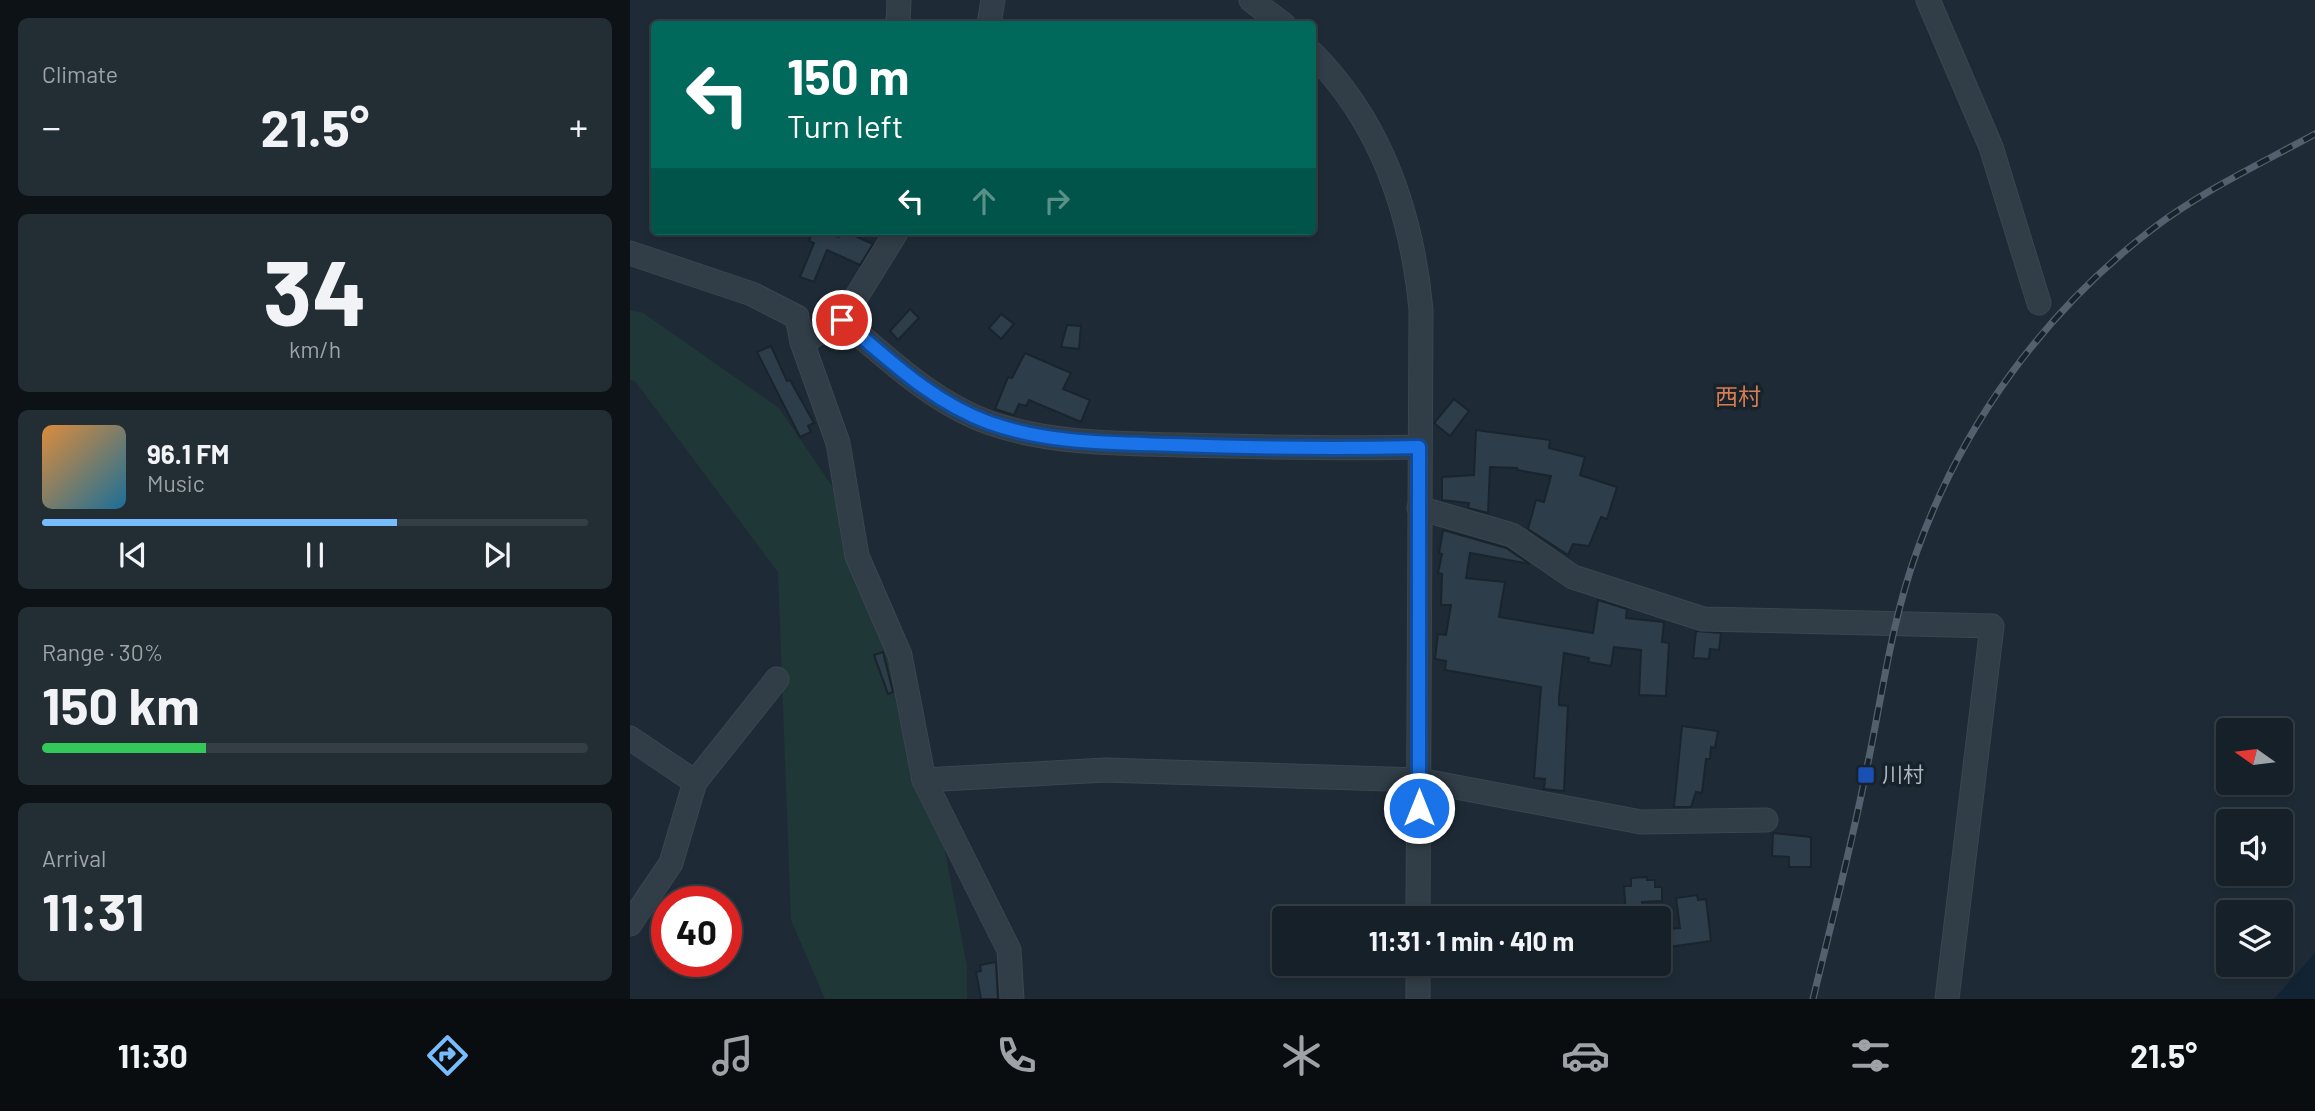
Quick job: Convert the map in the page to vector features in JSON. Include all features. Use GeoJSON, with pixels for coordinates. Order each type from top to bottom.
{"type":"FeatureCollection","features":[{"type":"Feature","properties":{"kind":"street"},"geometry":{"type":"LineString","coordinates":[[898,21],[899,0]]}},
{"type":"Feature","properties":{"kind":"street"},"geometry":{"type":"LineString","coordinates":[[990,21],[993,0]]}},
{"type":"Feature","properties":{"kind":"street"},"geometry":{"type":"LineString","coordinates":[[1251,0],[1279,21]]}},
{"type":"Feature","properties":{"kind":"street"},"geometry":{"type":"LineString","coordinates":[[1928,0],[1991,147],[2039,303]]}},
{"type":"Feature","properties":{"kind":"street"},"geometry":{"type":"LineString","coordinates":[[1316,58],[1353,104],[1380,148],[1403,203],[1416,254],[1421,310],[1418,906]]}},
{"type":"Feature","properties":{"kind":"street"},"geometry":{"type":"LineString","coordinates":[[802,342],[842,320],[895,235]]}},
{"type":"Feature","properties":{"kind":"street"},"geometry":{"type":"LineString","coordinates":[[630,253],[752,294],[797,317],[802,342],[838,443],[857,556],[900,654],[924,780],[1009,950],[1012,999]]}},
{"type":"Feature","properties":{"kind":"street"},"geometry":{"type":"LineString","coordinates":[[842,320],[907,375],[938,396],[988,422],[1063,441],[1337,449],[1419,447]]}},
{"type":"Feature","properties":{"kind":"street"},"geometry":{"type":"LineString","coordinates":[[1419,508],[1511,535],[1573,577],[1703,619],[1992,626],[1947,999]]}},
{"type":"Feature","properties":{"kind":"street"},"geometry":{"type":"LineString","coordinates":[[630,923],[671,863],[695,782],[777,679]]}},
{"type":"Feature","properties":{"kind":"street"},"geometry":{"type":"LineString","coordinates":[[630,738],[695,782]]}},
{"type":"Feature","properties":{"kind":"street"},"geometry":{"type":"LineString","coordinates":[[924,780],[1105,770],[1419,780],[1641,822],[1766,820]]}},
{"type":"Feature","properties":{"kind":"street"},"geometry":{"type":"LineString","coordinates":[[1418,976],[1418,999]]}},
{"type":"Feature","properties":{"kind":"green space"},"geometry":{"type":"Polygon","coordinates":[[[630,310],[643,313],[779,408],[838,495],[904,635],[967,967],[967,999],[825,999],[791,920],[778,572],[635,381],[630,380],[630,310]]]}},
{"type":"Feature","properties":{"kind":"water"},"geometry":{"type":"Polygon","coordinates":[[[2315,953],[2315,999],[2274,999],[2315,953]]]}},
{"type":"Feature","properties":{"kind":"building"},"geometry":{"type":"Polygon","coordinates":[[[811,235],[853,235],[873,244],[860,265],[827,250],[814,282],[800,277],[814,243],[809,241],[811,235]]]}},
{"type":"Feature","properties":{"kind":"building"},"geometry":{"type":"Polygon","coordinates":[[[910,309],[919,318],[898,340],[890,331],[910,309]]]}},
{"type":"Feature","properties":{"kind":"building"},"geometry":{"type":"Polygon","coordinates":[[[1001,314],[1014,324],[1001,339],[989,328],[1001,314]]]}},
{"type":"Feature","properties":{"kind":"building"},"geometry":{"type":"Polygon","coordinates":[[[1067,325],[1081,326],[1079,349],[1061,347],[1067,325]]]}},
{"type":"Feature","properties":{"kind":"building"},"geometry":{"type":"Polygon","coordinates":[[[771,346],[787,381],[790,380],[814,423],[808,426],[811,432],[800,437],[757,352],[771,346]]]}},
{"type":"Feature","properties":{"kind":"building"},"geometry":{"type":"Polygon","coordinates":[[[1025,353],[1071,373],[1063,389],[1090,400],[1081,422],[1029,400],[1026,406],[1019,404],[1014,415],[995,409],[1008,377],[1012,378],[1025,353]]]}},
{"type":"Feature","properties":{"kind":"building"},"geometry":{"type":"Polygon","coordinates":[[[1454,399],[1469,411],[1450,436],[1434,423],[1454,399]]]}},
{"type":"Feature","properties":{"kind":"building"},"geometry":{"type":"Polygon","coordinates":[[[1476,430],[1550,440],[1549,448],[1585,457],[1580,475],[1617,487],[1607,519],[1601,517],[1589,546],[1573,544],[1568,555],[1528,529],[1536,500],[1544,502],[1551,476],[1517,468],[1490,467],[1488,513],[1468,508],[1469,503],[1442,500],[1442,477],[1474,475],[1476,430]]]}},
{"type":"Feature","properties":{"kind":"building"},"geometry":{"type":"Polygon","coordinates":[[[1443,530],[1506,548],[1530,564],[1470,553],[1466,578],[1505,582],[1499,617],[1593,633],[1598,600],[1627,609],[1626,618],[1664,622],[1662,642],[1669,643],[1666,696],[1639,695],[1641,650],[1614,647],[1611,666],[1588,662],[1589,658],[1564,653],[1559,705],[1568,706],[1564,791],[1544,789],[1545,779],[1534,778],[1541,687],[1445,670],[1446,661],[1435,659],[1438,634],[1446,635],[1451,605],[1441,605],[1442,574],[1438,573],[1443,530]]]}},
{"type":"Feature","properties":{"kind":"building"},"geometry":{"type":"Polygon","coordinates":[[[1696,631],[1721,633],[1719,650],[1710,649],[1709,659],[1693,658],[1696,631]]]}},
{"type":"Feature","properties":{"kind":"building"},"geometry":{"type":"Polygon","coordinates":[[[883,652],[893,692],[888,694],[874,655],[883,652]]]}},
{"type":"Feature","properties":{"kind":"building"},"geometry":{"type":"Polygon","coordinates":[[[1682,726],[1718,731],[1715,748],[1711,747],[1710,759],[1706,759],[1702,793],[1696,792],[1691,807],[1674,807],[1682,726]]]}},
{"type":"Feature","properties":{"kind":"building"},"geometry":{"type":"Polygon","coordinates":[[[1773,833],[1811,837],[1811,867],[1789,867],[1789,857],[1772,856],[1773,833]]]}},
{"type":"Feature","properties":{"kind":"building"},"geometry":{"type":"Polygon","coordinates":[[[1647,877],[1647,880],[1655,880],[1655,887],[1662,887],[1662,901],[1642,902],[1642,906],[1625,906],[1624,886],[1631,886],[1631,878],[1647,877]]]}},
{"type":"Feature","properties":{"kind":"building"},"geometry":{"type":"Polygon","coordinates":[[[1697,895],[1698,900],[1706,899],[1711,941],[1671,947],[1671,929],[1680,928],[1676,898],[1697,895]]]}},
{"type":"Feature","properties":{"kind":"building"},"geometry":{"type":"Polygon","coordinates":[[[996,962],[998,999],[981,999],[976,972],[981,971],[980,965],[996,962]]]}},
{"type":"Feature","properties":{"kind":"railway"},"geometry":{"type":"LineString","coordinates":[[1813,999],[1854,829],[1900,605],[1917,551],[1957,459],[2011,374],[2042,334],[2112,262],[2190,203],[2315,134]]}},
{"type":"Feature","properties":{"kind":"place","name":"川村"},"geometry":{"type":"Point","coordinates":[1866,775]}},
{"type":"Feature","properties":{"kind":"district","name":"西村"},"geometry":{"type":"Point","coordinates":[1738,397]}},
{"type":"Feature","properties":{"kind":"route"},"geometry":{"type":"LineString","coordinates":[[842,320],[907,375],[938,396],[988,422],[1063,441],[1337,449],[1419,447],[1419,808]]}}]}
